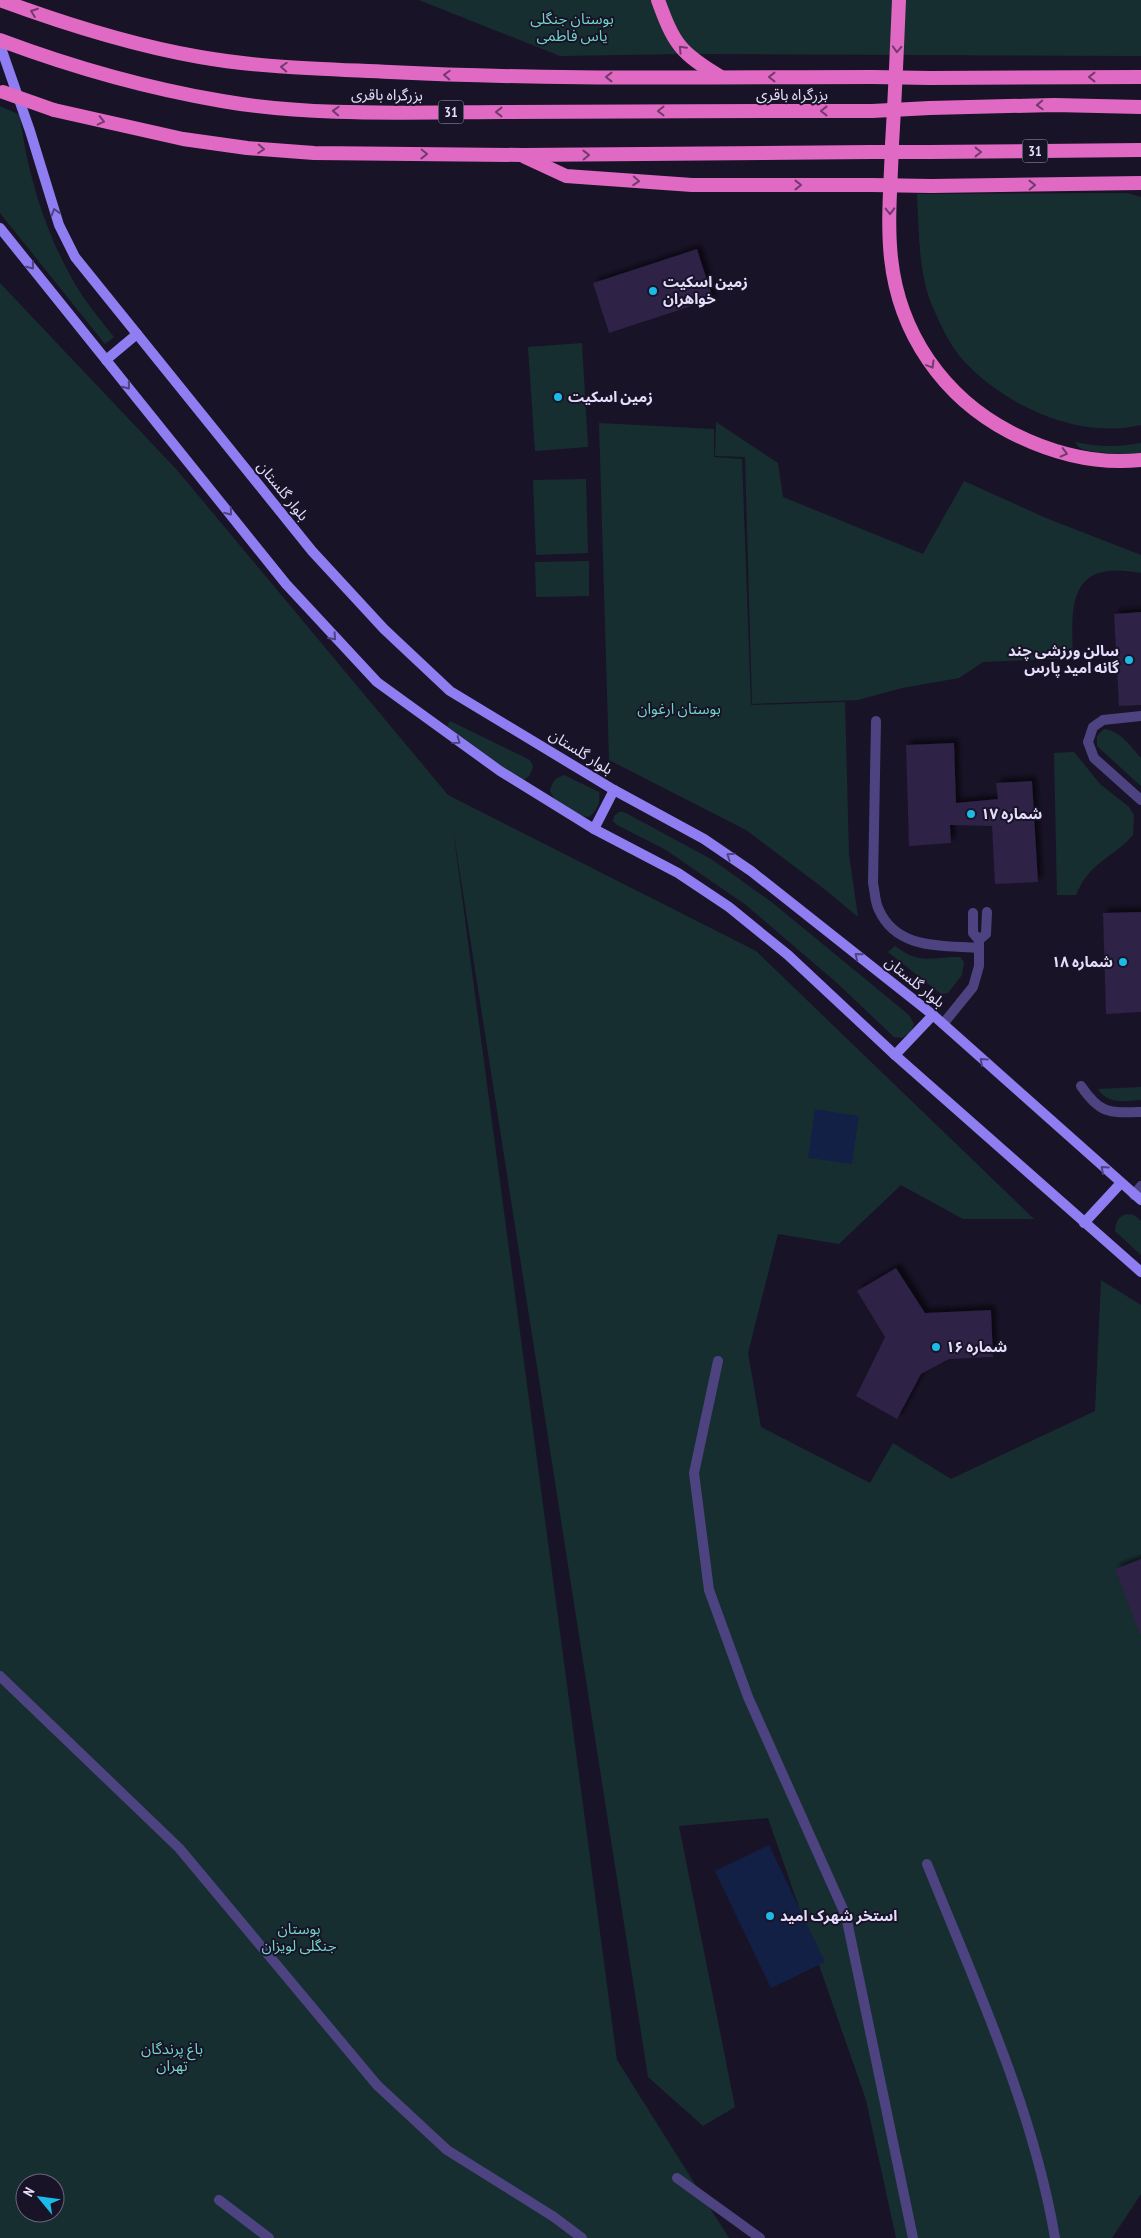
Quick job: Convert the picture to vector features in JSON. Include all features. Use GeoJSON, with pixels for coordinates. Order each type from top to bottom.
{"type":"FeatureCollection","features":[{"type":"Feature","properties":{"kind":"highway"},"geometry":{"type":"LineString","coordinates":[[0,0],[69,25],[146,46],[200,57],[262,65],[455,75],[930,78],[1141,77]]}},
{"type":"Feature","properties":{"kind":"highway"},"geometry":{"type":"LineString","coordinates":[[658,0],[677,45],[694,62],[721,77]]}},
{"type":"Feature","properties":{"kind":"highway"},"geometry":{"type":"LineString","coordinates":[[899,0],[890,202],[891,258],[902,307],[916,341],[937,375],[963,400],[998,426],[1030,443],[1062,454],[1089,459],[1122,462],[1141,460]]}},
{"type":"Feature","properties":{"kind":"highway","name":"بزرگراه باقری"},"geometry":{"type":"LineString","coordinates":[[0,40],[36,54],[143,84],[222,101],[267,107],[396,112],[872,111],[1054,105],[1141,106]]}},
{"type":"Feature","properties":{"kind":"highway","name":"31"},"geometry":{"type":"LineString","coordinates":[[2,91],[54,110],[183,139],[248,148],[314,153],[522,155],[1141,150]]}},
{"type":"Feature","properties":{"kind":"highway"},"geometry":{"type":"LineString","coordinates":[[522,155],[566,176],[692,185],[931,186],[1141,183]]}},
{"type":"Feature","properties":{"kind":"main road","name":"بلوار گلستان"},"geometry":{"type":"LineString","coordinates":[[0,45],[59,225],[75,256],[312,550],[384,629],[450,691],[614,790],[704,839],[752,871],[933,1015],[1137,1198]]}},
{"type":"Feature","properties":{"kind":"main road"},"geometry":{"type":"LineString","coordinates":[[0,228],[286,584],[377,682],[500,771],[594,829],[678,873],[729,907],[788,955],[895,1055],[1141,1272]]}},
{"type":"Feature","properties":{"kind":"main road"},"geometry":{"type":"LineString","coordinates":[[106,360],[137,334]]}},
{"type":"Feature","properties":{"kind":"main road"},"geometry":{"type":"LineString","coordinates":[[594,829],[614,790]]}},
{"type":"Feature","properties":{"kind":"main road"},"geometry":{"type":"LineString","coordinates":[[895,1055],[933,1015]]}},
{"type":"Feature","properties":{"kind":"main road"},"geometry":{"type":"LineString","coordinates":[[1084,1223],[1120,1184]]}},
{"type":"Feature","properties":{"kind":"street"},"geometry":{"type":"LineString","coordinates":[[1141,716],[1104,720],[1093,727],[1088,742],[1094,758],[1141,800]]}},
{"type":"Feature","properties":{"kind":"street"},"geometry":{"type":"LineString","coordinates":[[876,721],[873,884],[878,910],[891,929],[907,940],[979,944]]}},
{"type":"Feature","properties":{"kind":"street"},"geometry":{"type":"LineString","coordinates":[[979,944],[986,934],[987,912]]}},
{"type":"Feature","properties":{"kind":"street"},"geometry":{"type":"LineString","coordinates":[[943,1024],[973,987],[978,966],[979,944],[973,933],[972,913]]}},
{"type":"Feature","properties":{"kind":"street"},"geometry":{"type":"LineString","coordinates":[[1081,1086],[1089,1098],[1112,1113],[1141,1112]]}},
{"type":"Feature","properties":{"kind":"street"},"geometry":{"type":"LineString","coordinates":[[1137,1198],[1141,1186]]}},
{"type":"Feature","properties":{"kind":"street"},"geometry":{"type":"LineString","coordinates":[[718,1361],[694,1473],[709,1590],[748,1697],[846,1916],[913,2238]]}},
{"type":"Feature","properties":{"kind":"street"},"geometry":{"type":"LineString","coordinates":[[0,1676],[179,1848],[377,2085],[447,2150],[554,2217],[582,2238]]}},
{"type":"Feature","properties":{"kind":"street"},"geometry":{"type":"LineString","coordinates":[[927,1864],[1021,2101],[1050,2210],[1055,2238]]}},
{"type":"Feature","properties":{"kind":"street"},"geometry":{"type":"LineString","coordinates":[[677,2178],[760,2238]]}},
{"type":"Feature","properties":{"kind":"street"},"geometry":{"type":"LineString","coordinates":[[219,2200],[269,2238]]}},
{"type":"Feature","properties":{"kind":"green space","name":"بوستان جنگلی یاس فاطمی"},"geometry":{"type":"Polygon","coordinates":[[[419,0],[1141,0],[1141,56],[682,54],[560,56],[419,0]]]}},
{"type":"Feature","properties":{"kind":"green space"},"geometry":{"type":"Polygon","coordinates":[[[0,106],[20,115],[27,156],[44,218],[75,283],[90,307],[114,337],[105,344],[0,213],[0,106]]]}},
{"type":"Feature","properties":{"kind":"green space"},"geometry":{"type":"Polygon","coordinates":[[[1127,193],[1141,197],[1141,425],[1093,428],[1069,423],[1021,405],[980,377],[953,347],[937,317],[927,290],[920,249],[917,194],[1127,193]]]}},
{"type":"Feature","properties":{"kind":"green space","name":"بوستان جنگلی لویزان"},"geometry":{"type":"Polygon","coordinates":[[[0,283],[177,470],[448,795],[756,951],[1034,1219],[963,1219],[901,1185],[839,1244],[778,1234],[748,1353],[761,1427],[870,1483],[893,1443],[951,1479],[1095,1411],[1101,1280],[1141,1305],[1141,2194],[1112,2238],[896,2238],[866,2100],[768,1818],[679,1826],[735,2107],[703,2126],[648,2077],[453,829],[617,2060],[729,2238],[0,2238],[0,283]]]}},
{"type":"Feature","properties":{"kind":"green space","name":"زمین اسکیت"},"geometry":{"type":"Polygon","coordinates":[[[582,343],[588,447],[535,451],[528,347],[582,343]]]}},
{"type":"Feature","properties":{"kind":"green space"},"geometry":{"type":"Polygon","coordinates":[[[716,422],[778,463],[783,497],[923,554],[964,481],[1046,518],[1141,555],[1141,573],[1117,570],[1099,573],[1087,580],[1079,590],[1074,604],[1073,658],[983,662],[959,678],[902,688],[858,700],[752,704],[745,457],[715,456],[716,422]]]}},
{"type":"Feature","properties":{"kind":"green space","name":"بوستان ارغوان"},"geometry":{"type":"Polygon","coordinates":[[[599,423],[714,429],[714,457],[742,459],[751,705],[845,702],[849,854],[858,917],[827,891],[746,830],[609,760],[599,423]]]}},
{"type":"Feature","properties":{"kind":"green space"},"geometry":{"type":"Polygon","coordinates":[[[1075,442],[1108,446],[1141,443],[1141,453],[1120,454],[1085,450],[1080,448],[1075,442]]]}},
{"type":"Feature","properties":{"kind":"green space"},"geometry":{"type":"Polygon","coordinates":[[[586,479],[588,553],[536,555],[533,480],[586,479]]]}},
{"type":"Feature","properties":{"kind":"green space"},"geometry":{"type":"Polygon","coordinates":[[[589,561],[589,596],[536,597],[535,562],[589,561]]]}},
{"type":"Feature","properties":{"kind":"green space"},"geometry":{"type":"Polygon","coordinates":[[[450,721],[530,760],[533,766],[529,775],[521,781],[447,726],[450,721]]]}},
{"type":"Feature","properties":{"kind":"green space"},"geometry":{"type":"Polygon","coordinates":[[[1104,729],[1120,736],[1141,758],[1141,786],[1097,746],[1097,736],[1104,729]]]}},
{"type":"Feature","properties":{"kind":"green space"},"geometry":{"type":"Polygon","coordinates":[[[1074,752],[1100,784],[1129,807],[1134,815],[1133,835],[1095,867],[1076,895],[1057,895],[1054,753],[1074,752]]]}},
{"type":"Feature","properties":{"kind":"green space"},"geometry":{"type":"Polygon","coordinates":[[[564,775],[599,792],[598,806],[589,817],[566,809],[550,791],[556,779],[564,775]]]}},
{"type":"Feature","properties":{"kind":"green space"},"geometry":{"type":"Polygon","coordinates":[[[619,812],[624,812],[711,859],[774,904],[909,1015],[914,1024],[911,1032],[902,1038],[894,1037],[837,983],[746,905],[666,850],[617,825],[613,821],[614,816],[619,812]]]}},
{"type":"Feature","properties":{"kind":"green space"},"geometry":{"type":"Polygon","coordinates":[[[895,946],[918,958],[960,957],[964,962],[962,975],[948,993],[941,994],[888,952],[895,946]]]}},
{"type":"Feature","properties":{"kind":"green space"},"geometry":{"type":"Polygon","coordinates":[[[1141,1087],[1141,1100],[1129,1101],[1112,1100],[1107,1098],[1098,1089],[1141,1087]]]}},
{"type":"Feature","properties":{"kind":"green space"},"geometry":{"type":"Polygon","coordinates":[[[1126,1214],[1134,1215],[1141,1221],[1141,1255],[1115,1231],[1118,1221],[1126,1214]]]}},
{"type":"Feature","properties":{"kind":"water"},"geometry":{"type":"Polygon","coordinates":[[[815,1109],[859,1116],[852,1164],[808,1158],[815,1109]]]}},
{"type":"Feature","properties":{"kind":"water","name":"استخر شهرک امید"},"geometry":{"type":"Polygon","coordinates":[[[769,1845],[825,1962],[771,1988],[715,1871],[769,1845]]]}},
{"type":"Feature","properties":{"kind":"building","name":"زمین اسکیت خواهران"},"geometry":{"type":"Polygon","coordinates":[[[697,249],[713,299],[609,333],[593,283],[697,249]]]}},
{"type":"Feature","properties":{"kind":"building","name":"سالن ورزشی چند گانه امید پارس"},"geometry":{"type":"Polygon","coordinates":[[[1141,612],[1141,705],[1119,706],[1114,614],[1141,612]]]}},
{"type":"Feature","properties":{"kind":"building","name":"شماره ۱۷"},"geometry":{"type":"Polygon","coordinates":[[[954,743],[956,803],[998,799],[996,783],[1032,781],[1038,882],[995,884],[992,826],[950,825],[951,843],[909,846],[906,745],[954,743]]]}},
{"type":"Feature","properties":{"kind":"building","name":"شماره ۱۸"},"geometry":{"type":"Polygon","coordinates":[[[1141,912],[1141,1012],[1106,1014],[1103,913],[1141,912]]]}},
{"type":"Feature","properties":{"kind":"building","name":"شماره ۱۶"},"geometry":{"type":"Polygon","coordinates":[[[896,1268],[925,1313],[991,1310],[993,1357],[949,1359],[921,1374],[897,1419],[856,1396],[885,1337],[857,1291],[896,1268]]]}},
{"type":"Feature","properties":{"kind":"building"},"geometry":{"type":"Polygon","coordinates":[[[1141,1559],[1141,1634],[1140,1634],[1115,1569],[1141,1559]]]}},
{"type":"Feature","properties":{"kind":"place","name":"زمین اسکیت خواهران"},"geometry":{"type":"Point","coordinates":[653,291]}},
{"type":"Feature","properties":{"kind":"place","name":"زمین اسکیت"},"geometry":{"type":"Point","coordinates":[558,397]}},
{"type":"Feature","properties":{"kind":"place","name":"سالن ورزشی چند گانه امید پارس"},"geometry":{"type":"Point","coordinates":[1129,660]}},
{"type":"Feature","properties":{"kind":"place","name":"شماره ۱۷"},"geometry":{"type":"Point","coordinates":[971,814]}},
{"type":"Feature","properties":{"kind":"place","name":"شماره ۱۸"},"geometry":{"type":"Point","coordinates":[1123,962]}},
{"type":"Feature","properties":{"kind":"place","name":"شماره ۱۶"},"geometry":{"type":"Point","coordinates":[936,1347]}},
{"type":"Feature","properties":{"kind":"place","name":"استخر شهرک امید"},"geometry":{"type":"Point","coordinates":[770,1916]}},
{"type":"Feature","properties":{"kind":"park label","name":"باغ پرندگان تهران"},"geometry":{"type":"Point","coordinates":[172,2058]}}]}
